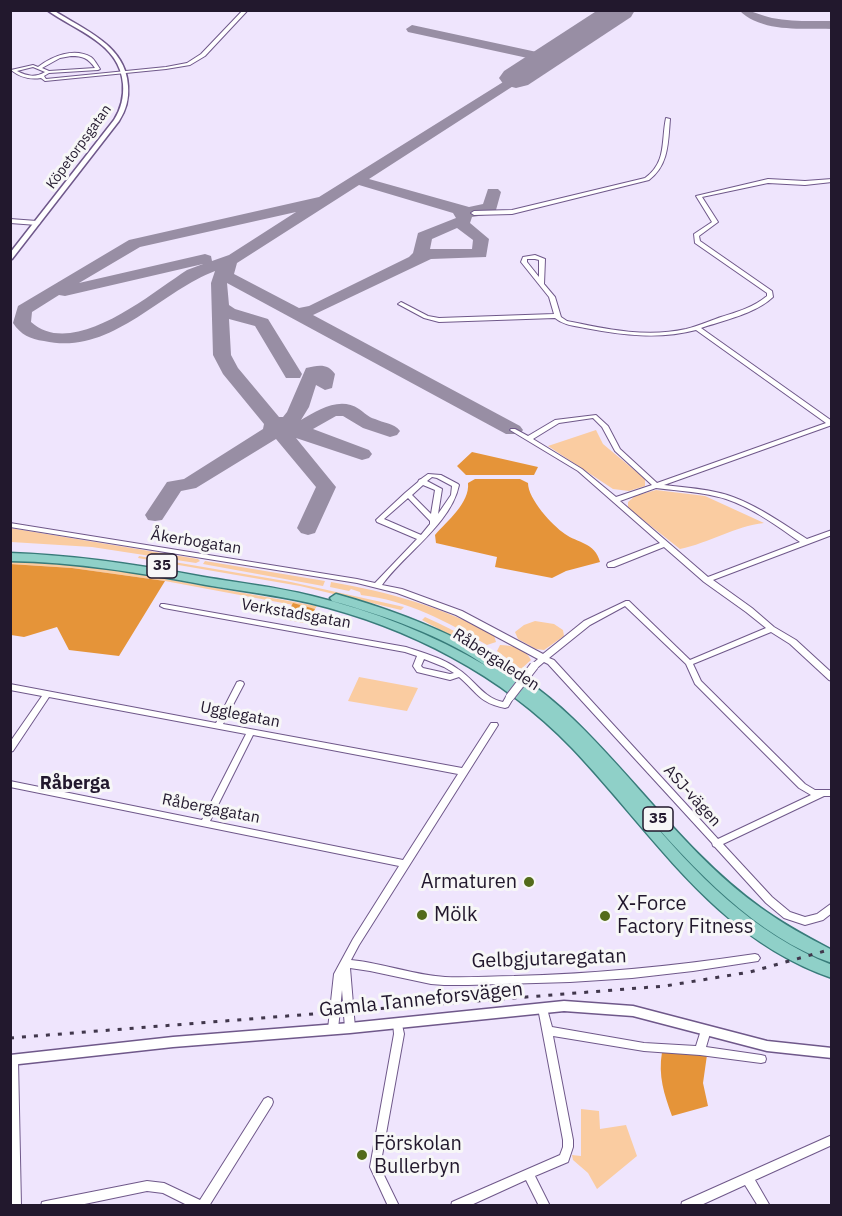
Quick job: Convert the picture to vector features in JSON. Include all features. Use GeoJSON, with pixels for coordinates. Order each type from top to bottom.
{"type":"FeatureCollection","features":[{"type":"Feature","properties":{"kind":"main road","name":"Råbergaleden"},"geometry":{"type":"LineString","coordinates":[[10,551],[107,557],[313,592],[375,609],[445,637],[485,659],[552,707],[585,739],[702,868],[749,910],[786,935],[831,957]]}},
{"type":"Feature","properties":{"kind":"main road","name":"Råbergaleden"},"geometry":{"type":"LineString","coordinates":[[10,557],[103,564],[309,599],[370,616],[438,643],[502,681],[555,723],[691,874],[739,919],[778,946],[831,972]]}},
{"type":"Feature","properties":{"kind":"street"},"geometry":{"type":"LineString","coordinates":[[49,10],[103,43],[114,54],[124,71]]}},
{"type":"Feature","properties":{"kind":"street"},"geometry":{"type":"LineString","coordinates":[[40,67],[55,58],[68,54],[91,59],[98,69],[48,72],[40,67],[25,66],[14,70],[23,77],[44,78],[171,68],[193,62],[203,55],[246,10]]}},
{"type":"Feature","properties":{"kind":"street","name":"Köpetorpsgatan"},"geometry":{"type":"LineString","coordinates":[[10,258],[117,119],[126,90],[124,71]]}},
{"type":"Feature","properties":{"kind":"street"},"geometry":{"type":"LineString","coordinates":[[44,78],[48,72]]}},
{"type":"Feature","properties":{"kind":"street"},"geometry":{"type":"LineString","coordinates":[[474,213],[512,212],[647,178],[658,171],[662,165],[668,119]]}},
{"type":"Feature","properties":{"kind":"street"},"geometry":{"type":"LineString","coordinates":[[401,304],[426,317],[439,320],[556,316],[565,322],[635,335],[678,332],[696,327],[763,303],[771,295],[765,286],[697,242],[696,235],[715,222],[699,196],[768,181],[805,183],[831,180]]}},
{"type":"Feature","properties":{"kind":"street"},"geometry":{"type":"LineString","coordinates":[[10,220],[37,223]]}},
{"type":"Feature","properties":{"kind":"street"},"geometry":{"type":"LineString","coordinates":[[542,283],[542,259],[535,256],[525,258],[524,262],[555,303],[556,316]]}},
{"type":"Feature","properties":{"kind":"street"},"geometry":{"type":"LineString","coordinates":[[696,327],[831,423]]}},
{"type":"Feature","properties":{"kind":"street"},"geometry":{"type":"LineString","coordinates":[[528,439],[557,421],[594,417],[605,426],[617,450],[657,486],[707,492],[730,498],[763,514],[806,542]]}},
{"type":"Feature","properties":{"kind":"street"},"geometry":{"type":"LineString","coordinates":[[615,500],[831,423]]}},
{"type":"Feature","properties":{"kind":"street"},"geometry":{"type":"LineString","coordinates":[[513,430],[580,470],[707,580],[771,629],[793,642],[831,678]]}},
{"type":"Feature","properties":{"kind":"street"},"geometry":{"type":"LineString","coordinates":[[377,585],[422,538],[454,496],[456,485],[451,480],[434,474],[427,476],[379,520],[422,538]]}},
{"type":"Feature","properties":{"kind":"street"},"geometry":{"type":"LineString","coordinates":[[421,482],[439,489],[433,523]]}},
{"type":"Feature","properties":{"kind":"street"},"geometry":{"type":"LineString","coordinates":[[407,494],[433,523]]}},
{"type":"Feature","properties":{"kind":"street","name":"Åkerbogatan"},"geometry":{"type":"LineString","coordinates":[[10,525],[377,585],[459,613],[544,658]]}},
{"type":"Feature","properties":{"kind":"street"},"geometry":{"type":"LineString","coordinates":[[707,580],[831,532]]}},
{"type":"Feature","properties":{"kind":"street"},"geometry":{"type":"LineString","coordinates":[[611,565],[664,544]]}},
{"type":"Feature","properties":{"kind":"street"},"geometry":{"type":"LineString","coordinates":[[544,658],[587,623],[626,603],[689,663],[698,682],[802,786],[820,795]]}},
{"type":"Feature","properties":{"kind":"street","name":"Verkstadsgatan"},"geometry":{"type":"LineString","coordinates":[[164,606],[377,643],[422,655],[460,674],[486,700],[505,705],[534,666],[544,658]]}},
{"type":"Feature","properties":{"kind":"street"},"geometry":{"type":"LineString","coordinates":[[689,663],[771,629]]}},
{"type":"Feature","properties":{"kind":"street"},"geometry":{"type":"LineString","coordinates":[[422,655],[417,666],[420,670],[450,677],[460,674]]}},
{"type":"Feature","properties":{"kind":"street","name":"ASJ-vägen"},"geometry":{"type":"LineString","coordinates":[[544,658],[558,668],[759,892],[787,915],[796,919],[813,920],[831,907]]}},
{"type":"Feature","properties":{"kind":"street"},"geometry":{"type":"LineString","coordinates":[[218,726],[240,684]]}},
{"type":"Feature","properties":{"kind":"street","name":"Ugglegatan"},"geometry":{"type":"LineString","coordinates":[[10,687],[465,772]]}},
{"type":"Feature","properties":{"kind":"street"},"geometry":{"type":"LineString","coordinates":[[10,749],[47,694]]}},
{"type":"Feature","properties":{"kind":"street"},"geometry":{"type":"LineString","coordinates":[[333,1029],[336,984],[356,942],[495,725]]}},
{"type":"Feature","properties":{"kind":"street"},"geometry":{"type":"LineString","coordinates":[[204,823],[251,732]]}},
{"type":"Feature","properties":{"kind":"street","name":"Råbergagatan"},"geometry":{"type":"LineString","coordinates":[[10,784],[406,864]]}},
{"type":"Feature","properties":{"kind":"street"},"geometry":{"type":"LineString","coordinates":[[716,844],[820,795],[831,793]]}},
{"type":"Feature","properties":{"kind":"street","name":"Gelbgjutaregatan"},"geometry":{"type":"LineString","coordinates":[[345,964],[382,967],[402,974],[444,981],[546,980],[683,969],[755,958]]}},
{"type":"Feature","properties":{"kind":"street"},"geometry":{"type":"LineString","coordinates":[[345,964],[350,1028]]}},
{"type":"Feature","properties":{"kind":"street","name":"Gamla Tanneforsvägen"},"geometry":{"type":"LineString","coordinates":[[12,1060],[173,1042],[350,1028],[573,1006],[621,1009],[657,1016],[767,1046],[831,1053]]}},
{"type":"Feature","properties":{"kind":"street"},"geometry":{"type":"LineString","coordinates":[[456,1206],[564,1158],[568,1147],[543,1008]]}},
{"type":"Feature","properties":{"kind":"street"},"geometry":{"type":"LineString","coordinates":[[394,1206],[375,1167],[399,1034],[398,1023]]}},
{"type":"Feature","properties":{"kind":"street"},"geometry":{"type":"LineString","coordinates":[[700,1051],[706,1030]]}},
{"type":"Feature","properties":{"kind":"street"},"geometry":{"type":"LineString","coordinates":[[547,1031],[644,1047],[761,1059]]}},
{"type":"Feature","properties":{"kind":"street"},"geometry":{"type":"LineString","coordinates":[[12,1060],[16,1206]]}},
{"type":"Feature","properties":{"kind":"street"},"geometry":{"type":"LineString","coordinates":[[46,1206],[147,1186],[164,1188],[202,1206],[268,1102]]}},
{"type":"Feature","properties":{"kind":"street"},"geometry":{"type":"LineString","coordinates":[[686,1206],[831,1140]]}},
{"type":"Feature","properties":{"kind":"street"},"geometry":{"type":"LineString","coordinates":[[529,1174],[545,1206]]}},
{"type":"Feature","properties":{"kind":"street"},"geometry":{"type":"LineString","coordinates":[[747,1178],[765,1206]]}},
{"type":"Feature","properties":{"kind":"shaded area"},"geometry":{"type":"Polygon","coordinates":[[[596,430],[603,444],[645,479],[645,486],[629,491],[613,489],[548,446],[596,430]]]}},
{"type":"Feature","properties":{"kind":"shaded area"},"geometry":{"type":"Polygon","coordinates":[[[472,452],[538,467],[534,475],[466,475],[457,466],[472,452]]]}},
{"type":"Feature","properties":{"kind":"shaded area"},"geometry":{"type":"Polygon","coordinates":[[[475,479],[520,479],[528,483],[536,504],[548,518],[565,534],[594,550],[600,562],[566,571],[552,578],[495,567],[497,557],[436,543],[435,535],[462,505],[468,490],[468,483],[475,479]]]}},
{"type":"Feature","properties":{"kind":"shaded area"},"geometry":{"type":"Polygon","coordinates":[[[656,490],[705,496],[764,523],[743,527],[680,549],[628,508],[628,502],[635,496],[656,490]]]}},
{"type":"Feature","properties":{"kind":"shaded area"},"geometry":{"type":"Polygon","coordinates":[[[10,528],[200,561],[196,563],[92,547],[11,542],[10,528]]]}},
{"type":"Feature","properties":{"kind":"shaded area"},"geometry":{"type":"Polygon","coordinates":[[[139,556],[291,582],[404,607],[401,610],[300,586],[138,558],[139,556]]]}},
{"type":"Feature","properties":{"kind":"shaded area"},"geometry":{"type":"Polygon","coordinates":[[[10,561],[98,567],[317,606],[315,609],[165,581],[72,568],[11,564],[10,561]]]}},
{"type":"Feature","properties":{"kind":"shaded area"},"geometry":{"type":"Polygon","coordinates":[[[205,561],[325,581],[323,586],[203,564],[205,561]]]}},
{"type":"Feature","properties":{"kind":"shaded area"},"geometry":{"type":"Polygon","coordinates":[[[10,564],[72,568],[165,581],[119,656],[69,650],[57,627],[24,637],[11,635],[10,564]]]}},
{"type":"Feature","properties":{"kind":"shaded area"},"geometry":{"type":"Polygon","coordinates":[[[331,582],[394,596],[455,616],[494,635],[496,642],[487,645],[427,613],[395,602],[361,595],[360,592],[351,589],[349,591],[330,587],[331,582]]]}},
{"type":"Feature","properties":{"kind":"shaded area"},"geometry":{"type":"Polygon","coordinates":[[[293,603],[315,609],[313,613],[324,616],[304,623],[284,619],[293,603]]]}},
{"type":"Feature","properties":{"kind":"shaded area"},"geometry":{"type":"Polygon","coordinates":[[[425,617],[473,642],[519,672],[517,674],[489,656],[422,620],[425,617]]]}},
{"type":"Feature","properties":{"kind":"shaded area"},"geometry":{"type":"Polygon","coordinates":[[[535,621],[554,624],[563,630],[564,636],[544,650],[536,649],[518,639],[515,632],[535,621]]]}},
{"type":"Feature","properties":{"kind":"shaded area"},"geometry":{"type":"Polygon","coordinates":[[[500,645],[518,648],[531,660],[521,669],[497,651],[500,645]]]}},
{"type":"Feature","properties":{"kind":"shaded area"},"geometry":{"type":"Polygon","coordinates":[[[359,677],[418,688],[407,711],[348,701],[359,677]]]}},
{"type":"Feature","properties":{"kind":"shaded area"},"geometry":{"type":"Polygon","coordinates":[[[662,1052],[707,1055],[703,1083],[708,1106],[672,1116],[662,1085],[662,1052]]]}},
{"type":"Feature","properties":{"kind":"shaded area"},"geometry":{"type":"Polygon","coordinates":[[[581,1109],[599,1111],[600,1129],[626,1125],[637,1156],[597,1189],[588,1173],[573,1160],[572,1155],[581,1156],[581,1109]]]}},
{"type":"Feature","properties":{"kind":"taxiway"},"geometry":{"type":"LineString","coordinates":[[745,10],[752,15],[774,22],[832,25]]}},
{"type":"Feature","properties":{"kind":"taxiway"},"geometry":{"type":"LineString","coordinates":[[412,29],[546,58]]}},
{"type":"Feature","properties":{"kind":"taxiway"},"geometry":{"type":"LineString","coordinates":[[324,201],[516,78]]}},
{"type":"Feature","properties":{"kind":"taxiway"},"geometry":{"type":"LineString","coordinates":[[357,180],[468,212],[479,212],[490,207],[493,192]]}},
{"type":"Feature","properties":{"kind":"taxiway"},"geometry":{"type":"LineString","coordinates":[[324,201],[235,258],[193,274],[105,330],[77,338],[57,339],[34,334],[22,323],[24,310],[34,302],[135,243],[324,201]]}},
{"type":"Feature","properties":{"kind":"taxiway"},"geometry":{"type":"LineString","coordinates":[[415,260],[429,254],[480,254],[481,239],[462,224],[464,217],[460,211]]}},
{"type":"Feature","properties":{"kind":"taxiway"},"geometry":{"type":"LineString","coordinates":[[415,260],[421,254],[424,236],[461,221]]}},
{"type":"Feature","properties":{"kind":"taxiway"},"geometry":{"type":"LineString","coordinates":[[65,291],[205,259]]}},
{"type":"Feature","properties":{"kind":"taxiway"},"geometry":{"type":"LineString","coordinates":[[296,314],[314,310],[415,260]]}},
{"type":"Feature","properties":{"kind":"taxiway"},"geometry":{"type":"LineString","coordinates":[[226,267],[229,263]]}},
{"type":"Feature","properties":{"kind":"taxiway"},"geometry":{"type":"LineString","coordinates":[[226,267],[225,272],[228,277],[296,314]]}},
{"type":"Feature","properties":{"kind":"taxiway"},"geometry":{"type":"LineString","coordinates":[[226,267],[219,283],[222,355],[230,370],[274,424]]}},
{"type":"Feature","properties":{"kind":"taxiway"},"geometry":{"type":"LineString","coordinates":[[220,306],[229,313],[262,323],[293,374]]}},
{"type":"Feature","properties":{"kind":"taxiway"},"geometry":{"type":"LineString","coordinates":[[296,314],[513,430]]}},
{"type":"Feature","properties":{"kind":"taxiway"},"geometry":{"type":"LineString","coordinates":[[274,422],[290,421],[295,415],[313,372],[322,371],[326,374],[325,384]]}},
{"type":"Feature","properties":{"kind":"taxiway"},"geometry":{"type":"LineString","coordinates":[[362,454],[309,434],[288,431],[295,430],[337,410],[349,411],[362,421],[390,431]]}},
{"type":"Feature","properties":{"kind":"taxiway"},"geometry":{"type":"LineString","coordinates":[[155,515],[174,486],[189,484],[268,436],[273,430],[274,424]]}},
{"type":"Feature","properties":{"kind":"taxiway"},"geometry":{"type":"LineString","coordinates":[[274,424],[326,487],[308,528]]}},
{"type":"Feature","properties":{"kind":"runway"},"geometry":{"type":"LineString","coordinates":[[516,78],[620,10]]}},
{"type":"Feature","properties":{"kind":"railway"},"geometry":{"type":"LineString","coordinates":[[10,1038],[665,986],[750,972],[832,949]]}},
{"type":"Feature","properties":{"kind":"place","name":"Armaturen"},"geometry":{"type":"Point","coordinates":[529,882]}},
{"type":"Feature","properties":{"kind":"place","name":"Mölk"},"geometry":{"type":"Point","coordinates":[422,915]}},
{"type":"Feature","properties":{"kind":"place","name":"X-Force Factory Fitness"},"geometry":{"type":"Point","coordinates":[605,916]}},
{"type":"Feature","properties":{"kind":"place","name":"Förskolan Bullerbyn"},"geometry":{"type":"Point","coordinates":[362,1155]}},
{"type":"Feature","properties":{"kind":"district","name":"Råberga"},"geometry":{"type":"Point","coordinates":[75,784]}}]}
